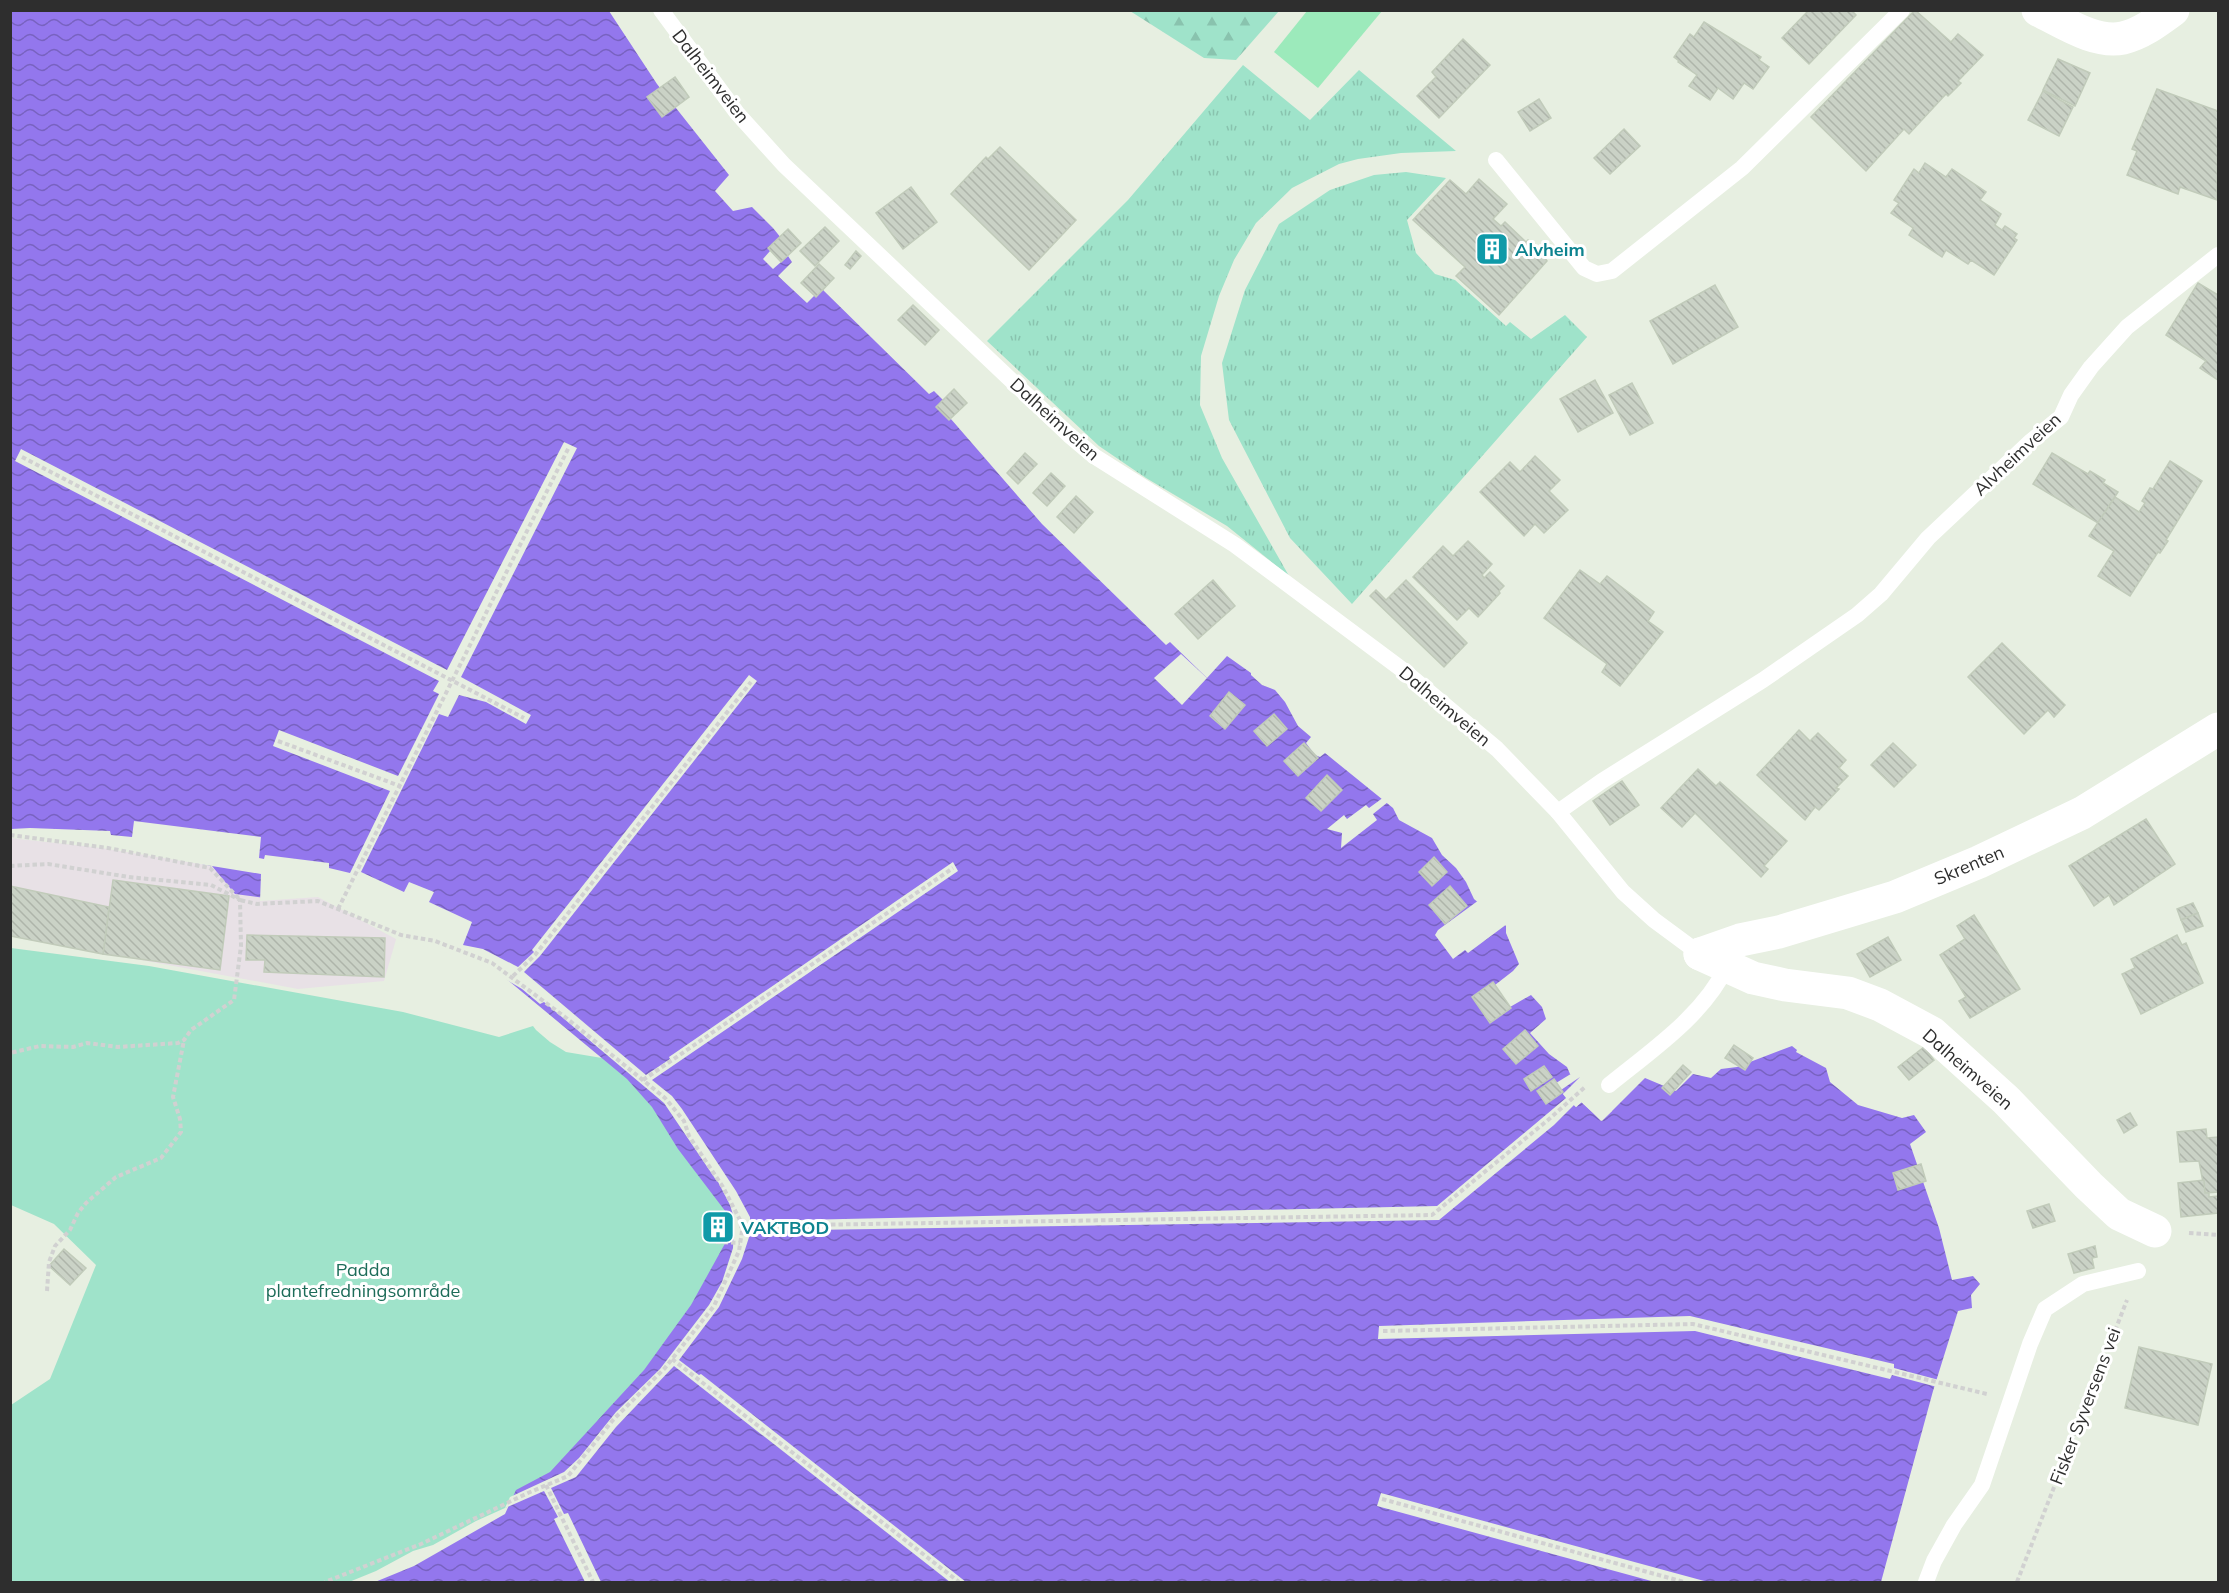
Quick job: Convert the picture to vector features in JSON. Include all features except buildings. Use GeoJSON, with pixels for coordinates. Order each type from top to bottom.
{"type":"FeatureCollection","features":[{"type":"Feature","properties":{"kind":"street"},"geometry":{"type":"LineString","coordinates":[[2038,10],[2098,37],[2112,39],[2134,34],[2173,10]]}},
{"type":"Feature","properties":{"kind":"street","name":"Skrenten"},"geometry":{"type":"LineString","coordinates":[[1713,960],[1740,940],[1779,932],[1864,906],[1979,862],[2082,813],[2218,729]]}},
{"type":"Feature","properties":{"kind":"street","name":"Dalheimveien"},"geometry":{"type":"LineString","coordinates":[[1713,960],[1753,978],[1785,986],[1848,993],[1880,1005],[1932,1033],[2006,1100],[2089,1186],[2120,1214],[2154,1231]]}},
{"type":"Feature","properties":{"kind":"lane","name":"Dalheimveien"},"geometry":{"type":"LineString","coordinates":[[661,10],[737,112],[784,165],[1069,435],[1094,456],[1235,544],[1363,639],[1497,749],[1558,812],[1623,892],[1654,920],[1713,960]]}},
{"type":"Feature","properties":{"kind":"lane"},"geometry":{"type":"LineString","coordinates":[[1496,160],[1584,268],[1597,274],[1612,271],[1742,168],[1902,10]]}},
{"type":"Feature","properties":{"kind":"lane","name":"Alvheimveien"},"geometry":{"type":"LineString","coordinates":[[1558,812],[1763,680],[1857,615],[1881,594],[1928,538],[2030,442],[2061,417],[2071,396],[2091,367],[2127,327],[2218,255]]}},
{"type":"Feature","properties":{"kind":"lane"},"geometry":{"type":"LineString","coordinates":[[1609,1084],[1704,1003],[1718,985],[1713,960]]}},
{"type":"Feature","properties":{"kind":"lane"},"geometry":{"type":"LineString","coordinates":[[1926,1582],[1934,1561],[1954,1525],[1982,1485],[2030,1344],[2045,1309],[2083,1284],[2138,1271]]}},
{"type":"Feature","properties":{"kind":"path"},"geometry":{"type":"LineString","coordinates":[[338,909],[569,447]]}},
{"type":"Feature","properties":{"kind":"path"},"geometry":{"type":"LineString","coordinates":[[22,456],[524,718]]}},
{"type":"Feature","properties":{"kind":"path"},"geometry":{"type":"LineString","coordinates":[[513,976],[535,955],[751,682]]}},
{"type":"Feature","properties":{"kind":"path"},"geometry":{"type":"LineString","coordinates":[[278,741],[400,786]]}},
{"type":"Feature","properties":{"kind":"path"},"geometry":{"type":"LineString","coordinates":[[10,835],[108,848],[210,868],[240,900],[241,946],[234,1000],[191,1030],[184,1040],[172,1097],[180,1119],[181,1132],[161,1158],[116,1177],[86,1203],[70,1230],[55,1246],[48,1262],[47,1290]]}},
{"type":"Feature","properties":{"kind":"path"},"geometry":{"type":"LineString","coordinates":[[10,866],[48,864],[129,877],[211,885],[240,900],[257,904],[318,901],[400,935],[435,941],[492,963],[513,976],[665,1098],[684,1121],[689,1136],[723,1187],[741,1226],[736,1263],[714,1306],[672,1359],[614,1420],[568,1476],[339,1580],[325,1582]]}},
{"type":"Feature","properties":{"kind":"path"},"geometry":{"type":"LineString","coordinates":[[643,1080],[953,868]]}},
{"type":"Feature","properties":{"kind":"path"},"geometry":{"type":"LineString","coordinates":[[10,1053],[40,1047],[73,1047],[87,1043],[118,1047],[178,1043],[184,1040]]}},
{"type":"Feature","properties":{"kind":"path"},"geometry":{"type":"LineString","coordinates":[[741,1226],[1432,1215],[1548,1120],[1569,1100]]}},
{"type":"Feature","properties":{"kind":"path"},"geometry":{"type":"LineString","coordinates":[[716,1242],[740,1243]]}},
{"type":"Feature","properties":{"kind":"path","name":"Fisker Syversens vei"},"geometry":{"type":"LineString","coordinates":[[2017,1582],[2138,1271]]}},
{"type":"Feature","properties":{"kind":"path"},"geometry":{"type":"LineString","coordinates":[[1383,1331],[1693,1324],[2012,1399]]}},
{"type":"Feature","properties":{"kind":"path"},"geometry":{"type":"LineString","coordinates":[[672,1359],[959,1582]]}},
{"type":"Feature","properties":{"kind":"path"},"geometry":{"type":"LineString","coordinates":[[546,1485],[593,1582]]}},
{"type":"Feature","properties":{"kind":"path"},"geometry":{"type":"LineString","coordinates":[[1382,1499],[1684,1582]]}},
{"type":"Feature","properties":{"kind":"shaded area"},"geometry":{"type":"Polygon","coordinates":[[[10,835],[103,845],[212,866],[235,894],[319,894],[397,936],[384,981],[298,989],[11,936],[10,835]]]}},
{"type":"Feature","properties":{"kind":"green space"},"geometry":{"type":"Polygon","coordinates":[[[1130,11],[1279,11],[1236,60],[1204,58],[1130,11]]]}},
{"type":"Feature","properties":{"kind":"green space"},"geometry":{"type":"Polygon","coordinates":[[[1307,11],[1382,11],[1318,88],[1274,52],[1307,11]]]}},
{"type":"Feature","properties":{"kind":"green space"},"geometry":{"type":"Polygon","coordinates":[[[1243,65],[1310,120],[1359,70],[1456,151],[1401,153],[1358,159],[1339,164],[1292,188],[1256,223],[1234,260],[1219,296],[1201,356],[1200,405],[1222,458],[1289,576],[1227,526],[1146,478],[1099,446],[987,341],[1128,200],[1243,65]]]}},
{"type":"Feature","properties":{"kind":"green space"},"geometry":{"type":"Polygon","coordinates":[[[1406,172],[1446,178],[1407,220],[1416,253],[1435,274],[1455,280],[1506,326],[1510,322],[1531,339],[1565,315],[1587,337],[1352,604],[1290,538],[1229,420],[1222,363],[1245,290],[1279,224],[1330,190],[1374,175],[1406,172]]]}},
{"type":"Feature","properties":{"kind":"green space","name":"Padda plantefredningsområde"},"geometry":{"type":"Polygon","coordinates":[[[11,948],[149,966],[403,1012],[499,1037],[533,1026],[550,1042],[566,1052],[608,1059],[652,1093],[720,1185],[736,1227],[737,1247],[559,1484],[476,1521],[433,1545],[413,1551],[376,1571],[349,1582],[11,1582],[11,1405],[50,1379],[96,1265],[54,1224],[11,1205],[11,948]]]}},
{"type":"Feature","properties":{"kind":"water"},"geometry":{"type":"Polygon","coordinates":[[[11,11],[609,11],[657,84],[729,175],[715,191],[733,211],[752,207],[773,228],[823,290],[929,394],[934,391],[943,400],[944,411],[1042,524],[1166,645],[1170,642],[1207,678],[1227,656],[1251,673],[1262,685],[1275,690],[1285,702],[1298,726],[1311,737],[1306,743],[1315,755],[1320,757],[1325,753],[1393,808],[1399,820],[1432,838],[1442,855],[1456,868],[1466,882],[1474,899],[1506,926],[1506,933],[1519,964],[1495,985],[1510,1007],[1531,995],[1542,1007],[1546,1019],[1530,1033],[1549,1054],[1567,1067],[1570,1074],[1580,1076],[1581,1078],[1563,1094],[1576,1107],[1581,1102],[1602,1121],[1645,1078],[1676,1091],[1693,1074],[1711,1078],[1721,1069],[1737,1067],[1792,1046],[1797,1050],[1796,1052],[1826,1068],[1830,1082],[1858,1105],[1902,1118],[1914,1115],[1926,1132],[1910,1144],[1939,1228],[1952,1280],[1973,1276],[1980,1284],[1971,1295],[1972,1308],[1958,1311],[1933,1391],[1881,1582],[375,1582],[414,1566],[505,1514],[516,1490],[550,1472],[644,1370],[691,1305],[733,1229],[732,1220],[678,1149],[652,1107],[627,1079],[492,967],[319,894],[265,898],[235,894],[212,866],[103,845],[11,835],[11,11]]]}},
{"type":"Feature","properties":{"kind":"pier"},"geometry":{"type":"Polygon","coordinates":[[[783,235],[824,286],[807,303],[778,276],[792,262],[788,256],[773,269],[763,259],[770,251],[768,248],[783,235]]]}},
{"type":"Feature","properties":{"kind":"pier"},"geometry":{"type":"Polygon","coordinates":[[[564,442],[577,448],[461,677],[531,715],[526,724],[486,702],[459,695],[448,717],[439,714],[361,872],[404,892],[409,882],[434,892],[429,902],[472,922],[463,945],[483,949],[518,967],[534,952],[532,950],[749,675],[757,681],[540,956],[524,972],[646,1075],[953,862],[958,871],[652,1080],[672,1096],[682,1109],[736,1191],[750,1221],[1437,1206],[1566,1098],[1563,1094],[1580,1077],[1561,1090],[1556,1083],[1574,1072],[1582,1074],[1584,1078],[1567,1094],[1576,1103],[1583,1099],[1601,1117],[1610,1109],[1612,1111],[1601,1121],[1582,1102],[1576,1107],[1574,1105],[1554,1125],[1439,1220],[751,1231],[742,1259],[719,1307],[679,1360],[699,1375],[701,1374],[966,1582],[950,1582],[674,1366],[616,1427],[576,1477],[551,1488],[564,1514],[568,1513],[601,1582],[585,1582],[554,1519],[558,1517],[544,1491],[505,1508],[510,1497],[564,1472],[579,1458],[616,1412],[660,1369],[709,1305],[722,1282],[733,1248],[734,1218],[730,1205],[717,1180],[664,1103],[544,1002],[540,1004],[522,989],[472,960],[396,939],[318,897],[260,901],[261,874],[102,848],[10,838],[11,829],[30,828],[110,831],[111,835],[132,837],[134,821],[261,837],[259,858],[264,859],[265,855],[329,863],[329,868],[350,873],[390,791],[273,746],[279,730],[398,776],[439,694],[433,691],[439,681],[15,461],[21,449],[447,670],[564,442]]]}},
{"type":"Feature","properties":{"kind":"pier"},"geometry":{"type":"Polygon","coordinates":[[[1181,654],[1207,678],[1182,705],[1154,678],[1181,654]]]}},
{"type":"Feature","properties":{"kind":"pier"},"geometry":{"type":"Polygon","coordinates":[[[1384,797],[1389,800],[1373,814],[1377,820],[1341,848],[1342,833],[1327,829],[1344,815],[1347,819],[1366,805],[1369,808],[1384,797]]]}},
{"type":"Feature","properties":{"kind":"pier"},"geometry":{"type":"Polygon","coordinates":[[[1479,900],[1507,924],[1468,953],[1465,950],[1453,959],[1435,935],[1438,930],[1479,900]]]}},
{"type":"Feature","properties":{"kind":"pier"},"geometry":{"type":"Polygon","coordinates":[[[1690,1316],[1894,1364],[1894,1368],[1939,1380],[1937,1387],[1892,1375],[1890,1379],[1695,1331],[1378,1339],[1379,1326],[1690,1316]]]}},
{"type":"Feature","properties":{"kind":"pier"},"geometry":{"type":"Polygon","coordinates":[[[1381,1493],[1708,1582],[1655,1582],[1377,1506],[1381,1493]]]}},
{"type":"Feature","properties":{"kind":"place","name":"Alvheim"},"geometry":{"type":"Point","coordinates":[1492,249]}},
{"type":"Feature","properties":{"kind":"place","name":"VAKTBOD"},"geometry":{"type":"Point","coordinates":[718,1227]}}]}
